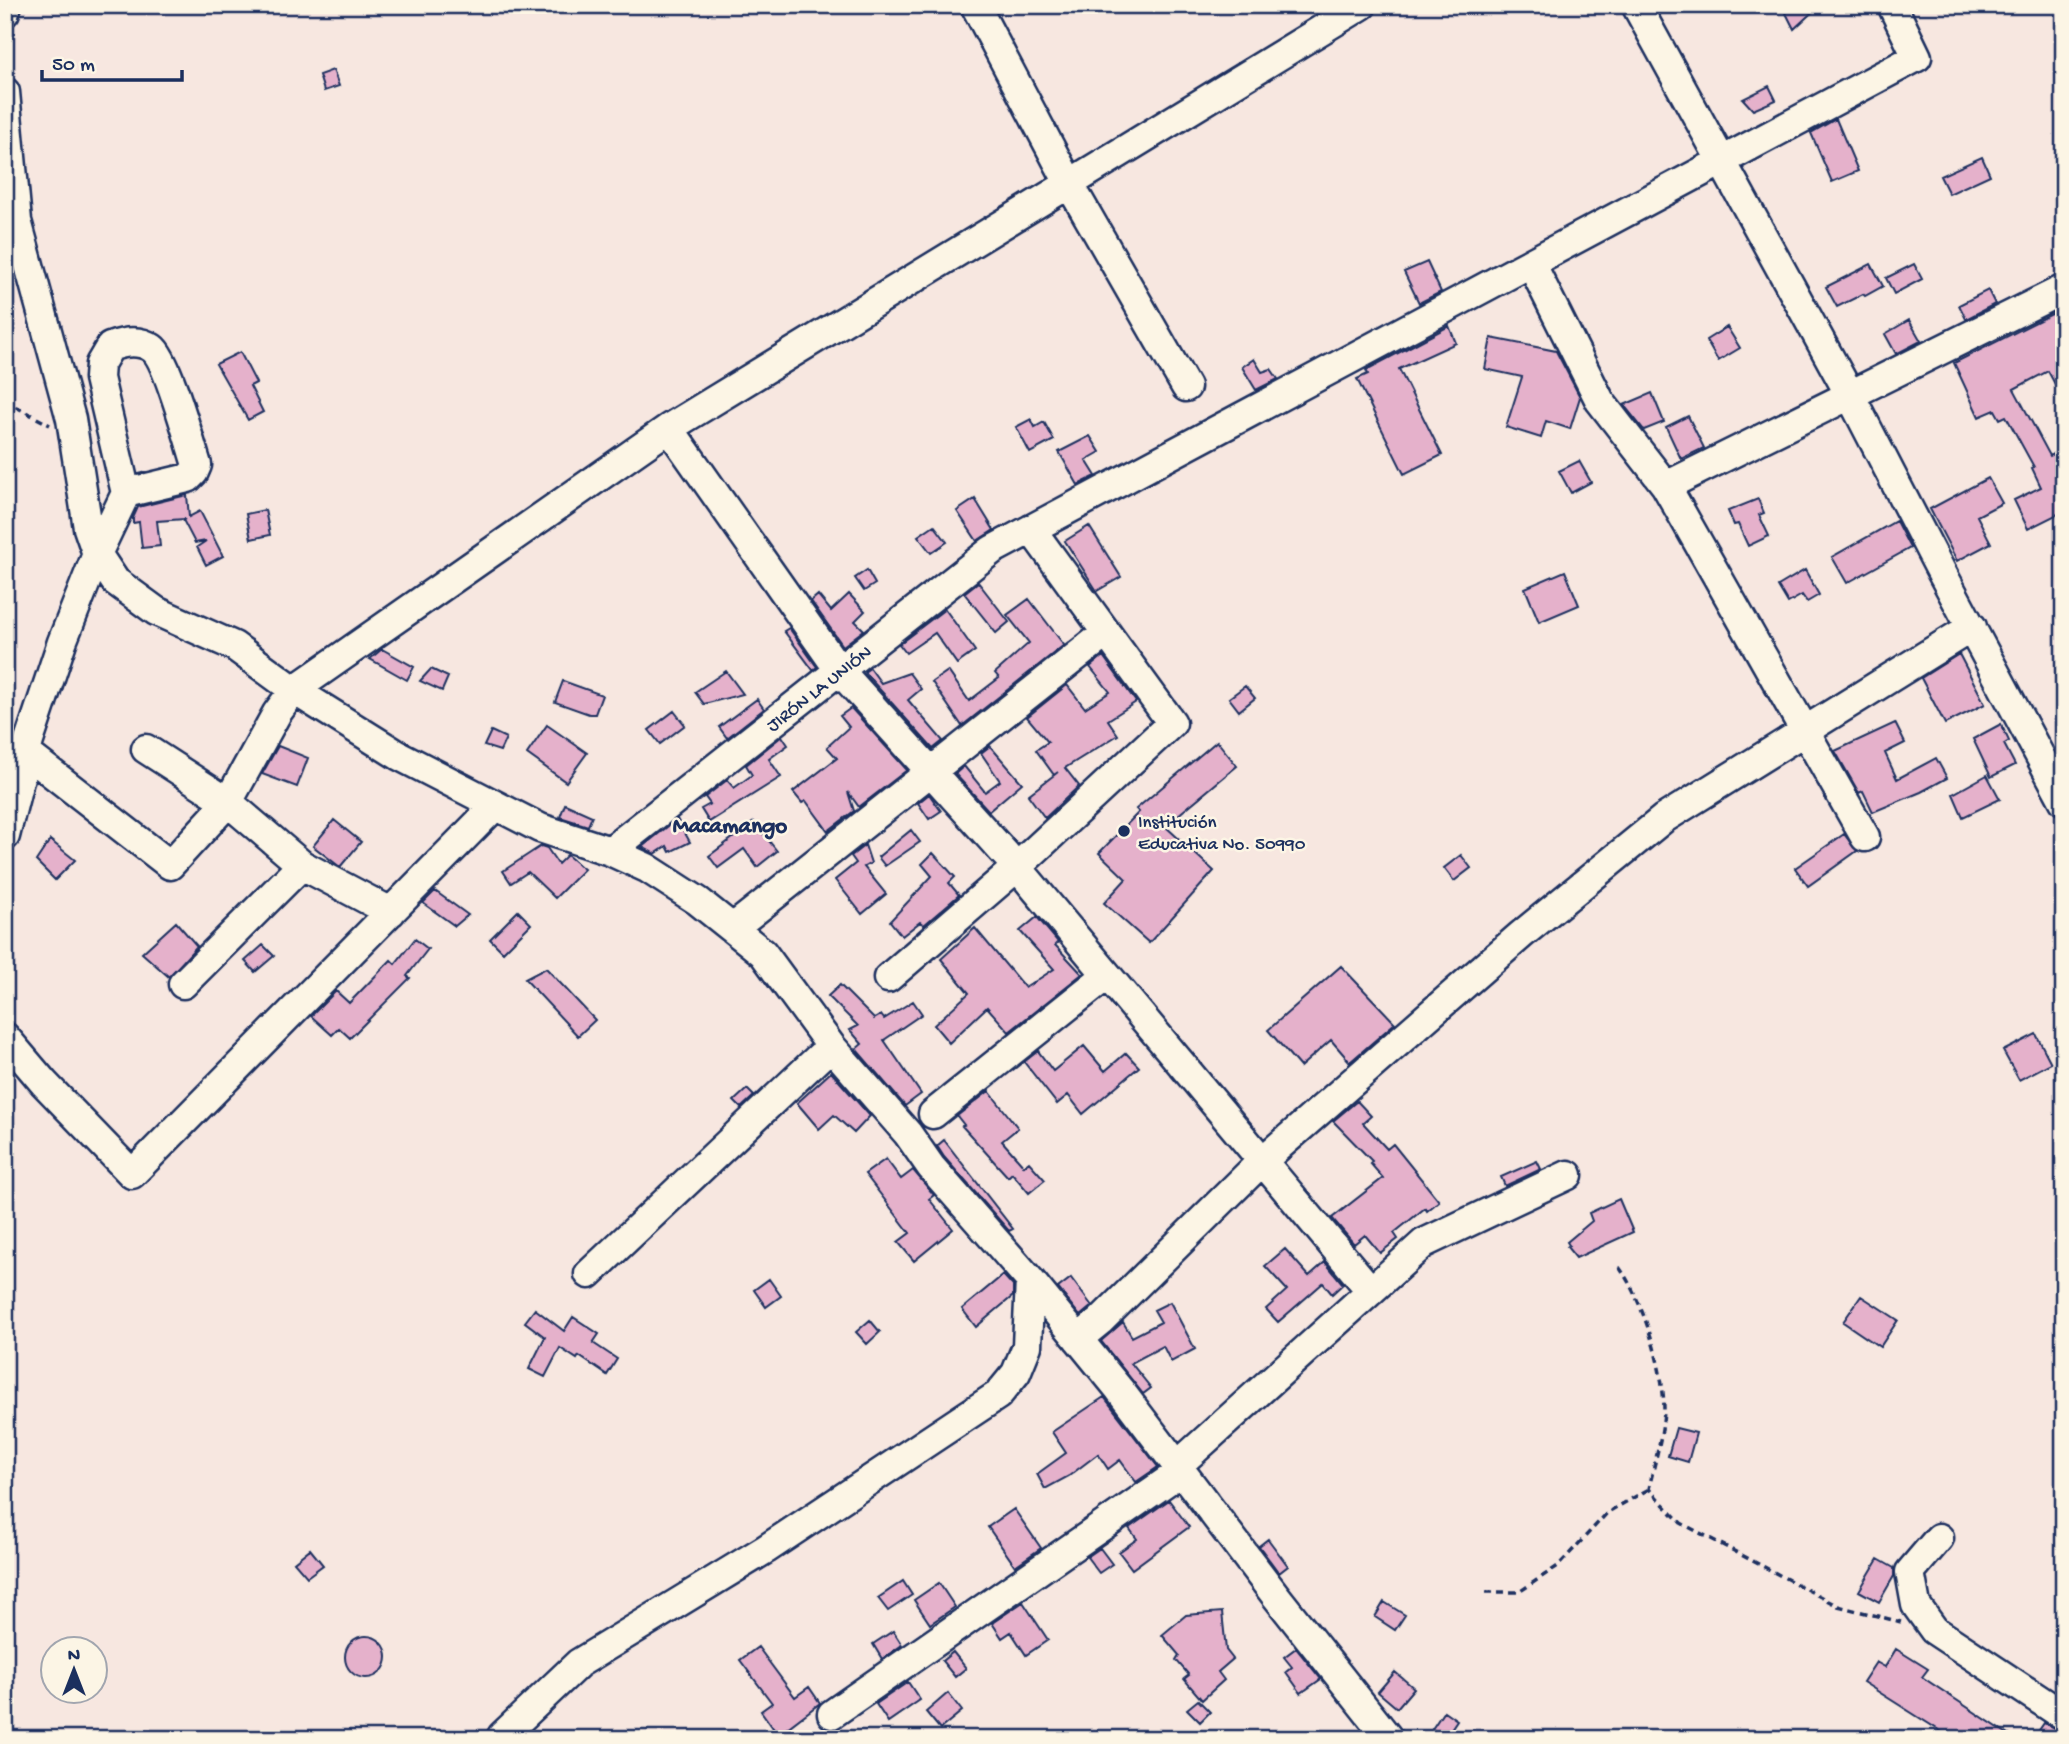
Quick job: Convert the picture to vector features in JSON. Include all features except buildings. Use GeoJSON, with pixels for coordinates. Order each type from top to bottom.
{"type":"FeatureCollection","features":[{"type":"Feature","properties":{"kind":"street"},"geometry":{"type":"LineString","coordinates":[[5,12],[7,5]]}},
{"type":"Feature","properties":{"kind":"street"},"geometry":{"type":"LineString","coordinates":[[975,5],[1070,185],[1186,387]]}},
{"type":"Feature","properties":{"kind":"street"},"geometry":{"type":"LineString","coordinates":[[26,753],[170,865],[228,802],[277,713],[294,691],[669,428],[1362,5]]}},
{"type":"Feature","properties":{"kind":"street"},"geometry":{"type":"LineString","coordinates":[[1636,5],[1850,395],[2064,802]]}},
{"type":"Feature","properties":{"kind":"street","name":"JIRÓN LA UNIÓN"},"geometry":{"type":"LineString","coordinates":[[610,851],[992,550],[1917,57],[1892,5]]}},
{"type":"Feature","properties":{"kind":"street"},"geometry":{"type":"LineString","coordinates":[[5,92],[17,221],[71,418],[88,528],[97,555],[115,581],[156,611],[234,646],[294,691],[398,755],[540,828],[610,851],[647,868],[698,901],[763,953],[831,1046],[908,1134],[931,1167],[1030,1280],[1180,1467],[1276,1596],[1389,1739]]}},
{"type":"Feature","properties":{"kind":"street"},"geometry":{"type":"LineString","coordinates":[[1531,263],[1600,401],[1666,486],[1865,837]]}},
{"type":"Feature","properties":{"kind":"street"},"geometry":{"type":"LineString","coordinates":[[1666,486],[2064,289]]}},
{"type":"Feature","properties":{"kind":"street"},"geometry":{"type":"LineString","coordinates":[[5,836],[26,753],[62,642],[97,555],[126,493],[99,378],[100,364],[110,347],[123,342],[140,343],[154,348],[166,367],[197,465],[188,478],[126,493]]}},
{"type":"Feature","properties":{"kind":"street"},"geometry":{"type":"LineString","coordinates":[[669,428],[839,670],[1017,867],[1371,1291]]}},
{"type":"Feature","properties":{"kind":"street"},"geometry":{"type":"LineString","coordinates":[[888,978],[1017,867],[1172,723],[1031,529]]}},
{"type":"Feature","properties":{"kind":"street"},"geometry":{"type":"LineString","coordinates":[[1078,1339],[1100,1321],[1261,1162],[1521,935],[1663,819],[1807,732],[1972,627]]}},
{"type":"Feature","properties":{"kind":"street"},"geometry":{"type":"LineString","coordinates":[[733,928],[1106,633]]}},
{"type":"Feature","properties":{"kind":"street"},"geometry":{"type":"LineString","coordinates":[[146,749],[228,802],[302,865],[391,912]]}},
{"type":"Feature","properties":{"kind":"street"},"geometry":{"type":"LineString","coordinates":[[5,1037],[44,1083],[132,1174],[495,806]]}},
{"type":"Feature","properties":{"kind":"street"},"geometry":{"type":"LineString","coordinates":[[183,984],[302,865]]}},
{"type":"Feature","properties":{"kind":"street"},"geometry":{"type":"LineString","coordinates":[[933,1114],[1107,975]]}},
{"type":"Feature","properties":{"kind":"street"},"geometry":{"type":"LineString","coordinates":[[589,1274],[831,1046]]}},
{"type":"Feature","properties":{"kind":"street"},"geometry":{"type":"LineString","coordinates":[[832,1714],[1180,1467],[1424,1243],[1568,1175]]}},
{"type":"Feature","properties":{"kind":"street"},"geometry":{"type":"LineString","coordinates":[[502,1736],[579,1663],[766,1549],[998,1395],[1016,1373],[1027,1346],[1030,1280]]}},
{"type":"Feature","properties":{"kind":"street"},"geometry":{"type":"LineString","coordinates":[[1939,1538],[1910,1572],[1916,1605],[1934,1630],[2064,1716]]}},
{"type":"Feature","properties":{"kind":"path"},"geometry":{"type":"LineString","coordinates":[[5,401],[73,438]]}},
{"type":"Feature","properties":{"kind":"path"},"geometry":{"type":"LineString","coordinates":[[1486,1592],[1519,1592],[1558,1566],[1608,1512],[1649,1489],[1664,1411],[1660,1365],[1630,1282],[1619,1267]]}},
{"type":"Feature","properties":{"kind":"path"},"geometry":{"type":"LineString","coordinates":[[1649,1489],[1681,1523],[1839,1606],[1934,1630]]}},
{"type":"Feature","properties":{"kind":"place","name":"Institución Educativa No. 50990"},"geometry":{"type":"Point","coordinates":[1124,831]}},
{"type":"Feature","properties":{"kind":"district","name":"Macamango"},"geometry":{"type":"Point","coordinates":[730,824]}}]}
